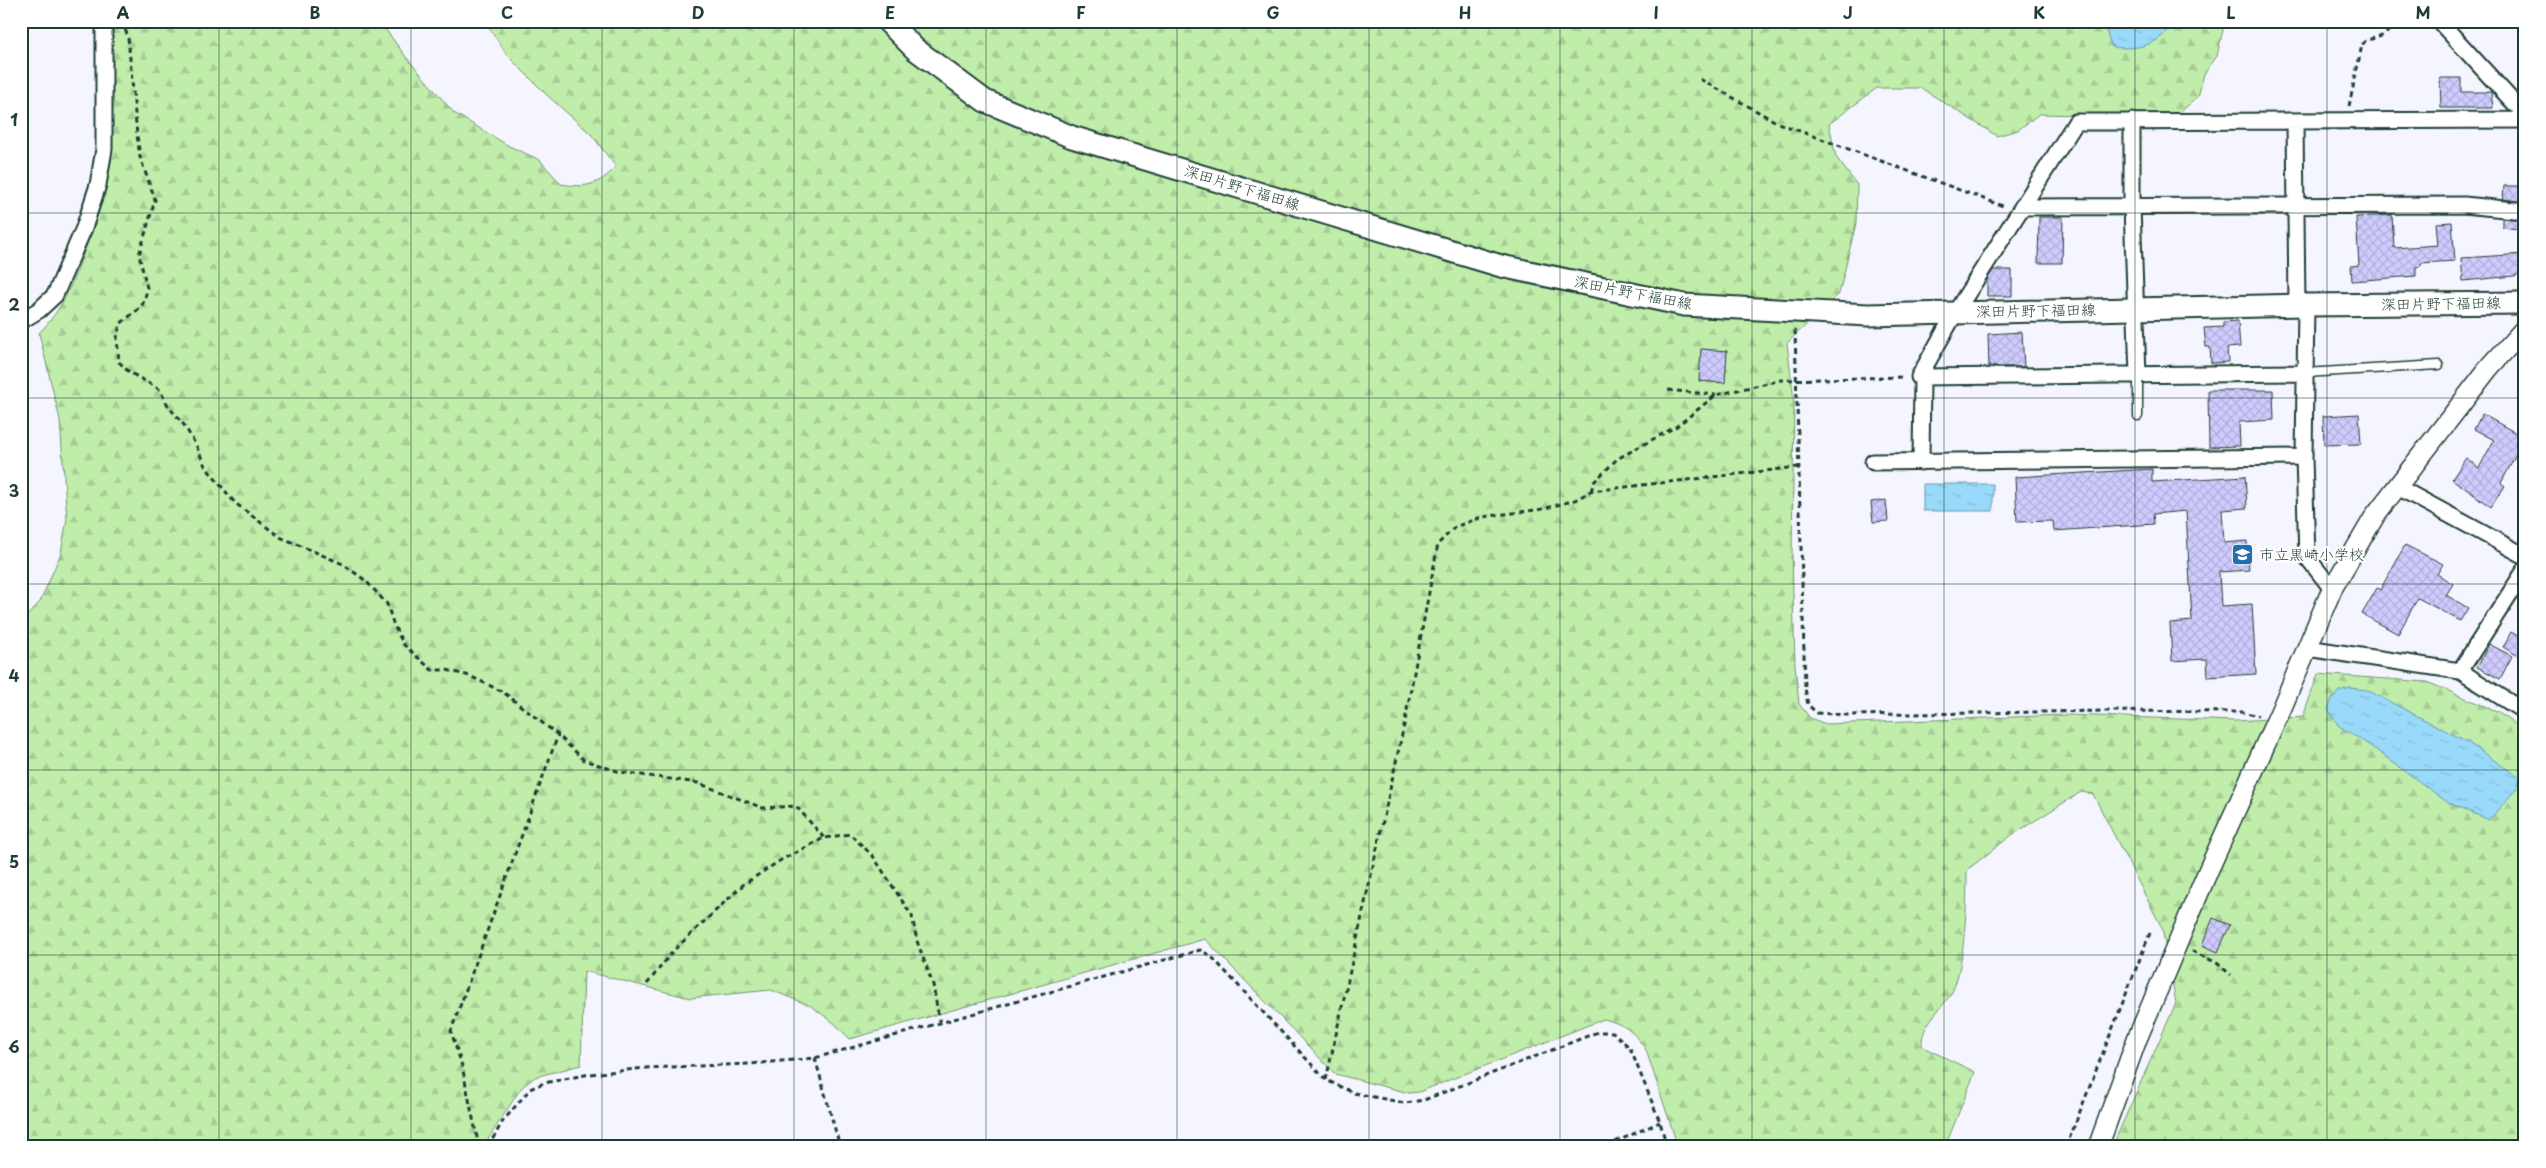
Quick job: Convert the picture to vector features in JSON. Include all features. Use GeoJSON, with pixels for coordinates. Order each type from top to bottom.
{"type":"FeatureCollection","features":[{"type":"Feature","properties":{"kind":"main road","name":"深田片野下福田線"},"geometry":{"type":"LineString","coordinates":[[887,21],[915,49],[986,102],[1072,137],[1501,266],[1684,305],[1868,315],[2525,303]]}},
{"type":"Feature","properties":{"kind":"street"},"geometry":{"type":"LineString","coordinates":[[21,321],[39,310],[55,295],[84,228],[98,185],[104,149],[104,21]]}},
{"type":"Feature","properties":{"kind":"street"},"geometry":{"type":"LineString","coordinates":[[2439,21],[2516,104],[2525,111]]}},
{"type":"Feature","properties":{"kind":"street"},"geometry":{"type":"LineString","coordinates":[[1921,462],[1921,377],[1955,313],[2076,122],[2525,120]]}},
{"type":"Feature","properties":{"kind":"street"},"geometry":{"type":"LineString","coordinates":[[2132,121],[2132,207],[2138,375]]}},
{"type":"Feature","properties":{"kind":"street"},"geometry":{"type":"LineString","coordinates":[[2295,122],[2305,373],[2304,457],[2308,557],[2332,589]]}},
{"type":"Feature","properties":{"kind":"street"},"geometry":{"type":"LineString","coordinates":[[2022,210],[2132,207],[2464,205],[2525,212]]}},
{"type":"Feature","properties":{"kind":"street"},"geometry":{"type":"LineString","coordinates":[[2098,1147],[2137,1039],[2208,871],[2280,712],[2332,589],[2376,514],[2396,486],[2488,369],[2525,328]]}},
{"type":"Feature","properties":{"kind":"street"},"geometry":{"type":"LineString","coordinates":[[1921,377],[2305,373]]}},
{"type":"Feature","properties":{"kind":"street"},"geometry":{"type":"LineString","coordinates":[[1873,462],[2304,457]]}},
{"type":"Feature","properties":{"kind":"street"},"geometry":{"type":"LineString","coordinates":[[2396,486],[2525,556]]}},
{"type":"Feature","properties":{"kind":"street"},"geometry":{"type":"LineString","coordinates":[[2460,671],[2525,570]]}},
{"type":"Feature","properties":{"kind":"street"},"geometry":{"type":"LineString","coordinates":[[2307,648],[2460,671],[2525,712]]}},
{"type":"Feature","properties":{"kind":"lane"},"geometry":{"type":"LineString","coordinates":[[2305,373],[2439,366]]}},
{"type":"Feature","properties":{"kind":"lane"},"geometry":{"type":"LineString","coordinates":[[2138,375],[2138,416]]}},
{"type":"Feature","properties":{"kind":"path"},"geometry":{"type":"LineString","coordinates":[[122,21],[128,37],[140,157],[155,200],[139,254],[148,288],[141,307],[120,324],[117,338],[120,362],[129,372],[159,389],[168,407],[192,438],[205,466],[235,503],[280,537],[343,564],[366,581],[387,604],[394,626],[404,645],[432,670],[447,670],[486,683],[503,692],[558,735],[584,760],[620,772],[698,783],[763,808],[796,806],[824,838]]}},
{"type":"Feature","properties":{"kind":"path"},"geometry":{"type":"LineString","coordinates":[[2346,121],[2362,45],[2366,40],[2385,36],[2390,32],[2393,21]]}},
{"type":"Feature","properties":{"kind":"path"},"geometry":{"type":"LineString","coordinates":[[1700,79],[1778,123],[2022,210]]}},
{"type":"Feature","properties":{"kind":"path"},"geometry":{"type":"LineString","coordinates":[[1795,329],[1805,688],[1808,705],[1817,713],[2104,710],[2243,712]]}},
{"type":"Feature","properties":{"kind":"path"},"geometry":{"type":"LineString","coordinates":[[1668,390],[1716,395],[1781,380],[1921,377]]}},
{"type":"Feature","properties":{"kind":"path"},"geometry":{"type":"LineString","coordinates":[[1590,490],[1594,482],[1617,459],[1677,426],[1716,395]]}},
{"type":"Feature","properties":{"kind":"path"},"geometry":{"type":"LineString","coordinates":[[1326,1080],[1405,721],[1438,544],[1455,527],[1482,517],[1543,509],[1575,500],[1590,490],[1799,467]]}},
{"type":"Feature","properties":{"kind":"path"},"geometry":{"type":"LineString","coordinates":[[479,1147],[462,1066],[450,1031],[558,735]]}},
{"type":"Feature","properties":{"kind":"path"},"geometry":{"type":"LineString","coordinates":[[647,984],[674,950],[744,884],[781,860],[824,838],[850,834],[873,856],[912,916],[917,941],[933,985],[940,1024]]}},
{"type":"Feature","properties":{"kind":"path"},"geometry":{"type":"LineString","coordinates":[[2066,1147],[2150,934]]}},
{"type":"Feature","properties":{"kind":"path"},"geometry":{"type":"LineString","coordinates":[[2178,945],[2217,963],[2231,975]]}},
{"type":"Feature","properties":{"kind":"path"},"geometry":{"type":"LineString","coordinates":[[488,1147],[503,1122],[530,1089],[544,1083],[590,1074],[645,1068],[750,1064],[815,1058],[1200,950],[1212,956],[1326,1080],[1354,1093],[1405,1102],[1424,1100],[1598,1032],[1613,1032],[1630,1048],[1660,1122],[1667,1147]]}},
{"type":"Feature","properties":{"kind":"path"},"geometry":{"type":"LineString","coordinates":[[815,1058],[840,1147]]}},
{"type":"Feature","properties":{"kind":"path"},"geometry":{"type":"LineString","coordinates":[[1598,1147],[1613,1143],[1660,1122]]}},
{"type":"Feature","properties":{"kind":"green space"},"geometry":{"type":"Polygon","coordinates":[[[110,21],[383,21],[386,30],[406,57],[454,113],[509,146],[540,160],[561,184],[578,186],[597,182],[616,167],[591,134],[548,96],[507,55],[485,21],[2225,21],[2217,56],[2204,74],[2198,97],[2174,117],[2039,114],[2018,130],[1997,136],[1921,88],[1877,88],[1829,124],[1836,157],[1857,185],[1856,223],[1839,294],[1787,343],[1794,401],[1792,555],[1795,665],[1799,704],[1810,718],[1826,724],[2067,715],[2236,721],[2303,717],[2318,674],[2427,682],[2499,712],[2525,731],[2525,1147],[2112,1147],[2176,1003],[2162,928],[2093,794],[2081,792],[2012,835],[1967,870],[1964,933],[1960,966],[1952,992],[1928,1023],[1922,1045],[1975,1072],[1945,1147],[1678,1147],[1646,1050],[1628,1030],[1604,1019],[1419,1092],[1409,1093],[1335,1074],[1205,939],[850,1039],[834,1023],[811,1006],[771,990],[690,998],[584,971],[581,1065],[535,1077],[521,1088],[483,1147],[33,1147],[21,1138],[21,622],[40,602],[61,553],[67,519],[60,420],[39,333],[60,307],[69,289],[94,224],[108,178],[112,146],[110,21]]]}},
{"type":"Feature","properties":{"kind":"water"},"geometry":{"type":"Polygon","coordinates":[[[2102,21],[2164,21],[2166,32],[2155,41],[2134,48],[2112,47],[2102,21]]]}},
{"type":"Feature","properties":{"kind":"water"},"geometry":{"type":"Polygon","coordinates":[[[1923,484],[1993,484],[1993,511],[1923,511],[1923,484]]]}},
{"type":"Feature","properties":{"kind":"water"},"geometry":{"type":"Polygon","coordinates":[[[2350,688],[2367,690],[2466,741],[2520,778],[2517,788],[2489,820],[2447,802],[2372,747],[2339,726],[2328,710],[2332,699],[2339,691],[2350,688]]]}},
{"type":"Feature","properties":{"kind":"building"},"geometry":{"type":"Polygon","coordinates":[[[2440,78],[2461,78],[2461,92],[2491,92],[2493,108],[2441,108],[2440,78]]]}},
{"type":"Feature","properties":{"kind":"building"},"geometry":{"type":"Polygon","coordinates":[[[2504,186],[2525,186],[2525,202],[2503,199],[2504,186]]]}},
{"type":"Feature","properties":{"kind":"building"},"geometry":{"type":"Polygon","coordinates":[[[2392,215],[2394,248],[2438,245],[2436,223],[2452,222],[2455,261],[2421,263],[2421,266],[2416,267],[2416,276],[2352,281],[2351,266],[2359,265],[2356,217],[2392,215]]]}},
{"type":"Feature","properties":{"kind":"building"},"geometry":{"type":"Polygon","coordinates":[[[2039,217],[2063,217],[2062,263],[2038,263],[2039,217]]]}},
{"type":"Feature","properties":{"kind":"building"},"geometry":{"type":"Polygon","coordinates":[[[2502,218],[2525,220],[2525,230],[2502,227],[2502,218]]]}},
{"type":"Feature","properties":{"kind":"building"},"geometry":{"type":"Polygon","coordinates":[[[2525,254],[2525,272],[2514,276],[2463,281],[2461,258],[2525,254]]]}},
{"type":"Feature","properties":{"kind":"building"},"geometry":{"type":"Polygon","coordinates":[[[1993,270],[2012,270],[2012,296],[1987,296],[1987,280],[1993,270]]]}},
{"type":"Feature","properties":{"kind":"building"},"geometry":{"type":"Polygon","coordinates":[[[2238,321],[2240,347],[2227,348],[2228,362],[2211,363],[2210,347],[2206,347],[2204,328],[2223,327],[2223,322],[2238,321]]]}},
{"type":"Feature","properties":{"kind":"building"},"geometry":{"type":"Polygon","coordinates":[[[2022,332],[2024,367],[1989,367],[1988,334],[2022,332]]]}},
{"type":"Feature","properties":{"kind":"building"},"geometry":{"type":"Polygon","coordinates":[[[1701,349],[1727,351],[1725,383],[1699,381],[1701,349]]]}},
{"type":"Feature","properties":{"kind":"building"},"geometry":{"type":"Polygon","coordinates":[[[2208,390],[2273,390],[2274,420],[2239,422],[2240,446],[2209,447],[2208,390]]]}},
{"type":"Feature","properties":{"kind":"building"},"geometry":{"type":"Polygon","coordinates":[[[2359,414],[2361,444],[2324,445],[2323,416],[2359,414]]]}},
{"type":"Feature","properties":{"kind":"building"},"geometry":{"type":"Polygon","coordinates":[[[2482,414],[2525,438],[2501,483],[2505,486],[2491,507],[2452,479],[2466,458],[2479,468],[2494,440],[2474,429],[2482,414]]]}},
{"type":"Feature","properties":{"kind":"building"},"geometry":{"type":"Polygon","coordinates":[[[2152,469],[2152,482],[2245,476],[2247,508],[2222,510],[2224,543],[2247,541],[2249,570],[2219,572],[2221,606],[2252,604],[2256,674],[2208,677],[2207,659],[2172,661],[2170,623],[2192,621],[2186,511],[2153,514],[2154,524],[2054,531],[2053,521],[2017,522],[2015,477],[2152,469]]]}},
{"type":"Feature","properties":{"kind":"building"},"geometry":{"type":"Polygon","coordinates":[[[1886,500],[1888,521],[1873,522],[1871,502],[1886,500]]]}},
{"type":"Feature","properties":{"kind":"building"},"geometry":{"type":"Polygon","coordinates":[[[2405,545],[2443,564],[2437,574],[2453,584],[2446,595],[2468,608],[2460,621],[2418,598],[2398,634],[2362,614],[2377,588],[2380,590],[2405,545]]]}},
{"type":"Feature","properties":{"kind":"building"},"geometry":{"type":"Polygon","coordinates":[[[2511,632],[2525,640],[2525,660],[2503,647],[2511,632]]]}},
{"type":"Feature","properties":{"kind":"building"},"geometry":{"type":"Polygon","coordinates":[[[2489,644],[2512,656],[2500,679],[2477,667],[2489,644]]]}},
{"type":"Feature","properties":{"kind":"building"},"geometry":{"type":"Polygon","coordinates":[[[2213,918],[2230,925],[2218,952],[2202,945],[2213,918]]]}},
{"type":"Feature","properties":{"kind":"place","name":"市立黒崎小学校"},"geometry":{"type":"Point","coordinates":[2243,555]}}]}
